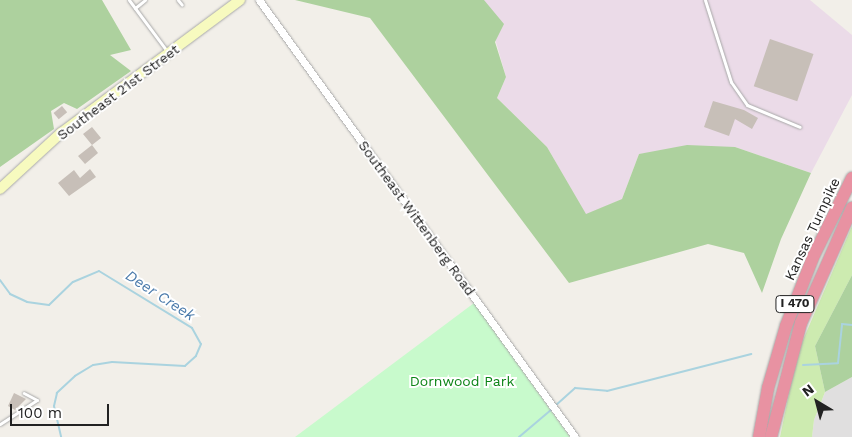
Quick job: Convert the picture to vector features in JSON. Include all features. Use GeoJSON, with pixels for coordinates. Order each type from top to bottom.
{"type":"FeatureCollection","features":[{"type":"Feature","properties":{"kind":"highway","name":"Kansas Turnpike"},"geometry":{"type":"LineString","coordinates":[[758,437],[768,388],[786,326],[814,256],[852,178]]}},
{"type":"Feature","properties":{"kind":"highway","name":"Kansas Turnpike"},"geometry":{"type":"LineString","coordinates":[[772,437],[801,323],[852,208]]}},
{"type":"Feature","properties":{"kind":"street","name":"Southeast 21st Street"},"geometry":{"type":"LineString","coordinates":[[0,189],[60,133],[240,0]]}},
{"type":"Feature","properties":{"kind":"street","name":"Southeast Wittenberg Road"},"geometry":{"type":"LineString","coordinates":[[259,0],[575,437]]}},
{"type":"Feature","properties":{"kind":"lane"},"geometry":{"type":"LineString","coordinates":[[129,0],[169,54]]}},
{"type":"Feature","properties":{"kind":"lane"},"geometry":{"type":"LineString","coordinates":[[135,8],[145,0]]}},
{"type":"Feature","properties":{"kind":"lane"},"geometry":{"type":"LineString","coordinates":[[178,0],[182,6]]}},
{"type":"Feature","properties":{"kind":"lane"},"geometry":{"type":"LineString","coordinates":[[705,0],[731,82],[747,105],[800,127]]}},
{"type":"Feature","properties":{"kind":"lane"},"geometry":{"type":"LineString","coordinates":[[0,424],[37,400],[24,393]]}},
{"type":"Feature","properties":{"kind":"shaded area"},"geometry":{"type":"Polygon","coordinates":[[[484,0],[810,0],[852,35],[852,95],[811,173],[735,147],[639,154],[622,199],[586,215],[547,147],[497,98],[506,77],[484,0]]]}},
{"type":"Feature","properties":{"kind":"shaded area"},"geometry":{"type":"Polygon","coordinates":[[[852,377],[852,437],[812,437],[814,420],[825,392],[852,377]]]}},
{"type":"Feature","properties":{"kind":"green space"},"geometry":{"type":"Polygon","coordinates":[[[0,0],[102,0],[131,50],[110,55],[131,71],[77,109],[64,103],[51,111],[54,129],[0,167],[0,0]]]}},
{"type":"Feature","properties":{"kind":"green space"},"geometry":{"type":"Polygon","coordinates":[[[295,0],[484,0],[504,24],[495,42],[506,77],[497,98],[547,147],[586,214],[622,199],[639,154],[687,145],[735,147],[811,173],[781,239],[762,293],[744,253],[708,244],[569,283],[370,18],[295,0]]]}},
{"type":"Feature","properties":{"kind":"green space"},"geometry":{"type":"Polygon","coordinates":[[[852,226],[852,275],[815,346],[825,392],[814,420],[812,437],[780,437],[797,354],[852,226]]]}},
{"type":"Feature","properties":{"kind":"green space"},"geometry":{"type":"Polygon","coordinates":[[[852,275],[852,377],[825,392],[815,346],[852,275]]]}},
{"type":"Feature","properties":{"kind":"green space","name":"Dornwood Park"},"geometry":{"type":"Polygon","coordinates":[[[474,303],[570,437],[295,437],[474,303]]]}},
{"type":"Feature","properties":{"kind":"building"},"geometry":{"type":"Polygon","coordinates":[[[770,39],[813,54],[797,101],[754,86],[770,39]]]}},
{"type":"Feature","properties":{"kind":"building"},"geometry":{"type":"Polygon","coordinates":[[[713,101],[744,110],[758,118],[752,129],[735,119],[729,136],[704,127],[713,101]]]}},
{"type":"Feature","properties":{"kind":"building"},"geometry":{"type":"Polygon","coordinates":[[[62,106],[67,112],[59,119],[54,113],[62,106]]]}},
{"type":"Feature","properties":{"kind":"building"},"geometry":{"type":"Polygon","coordinates":[[[92,127],[101,138],[92,145],[83,134],[92,127]]]}},
{"type":"Feature","properties":{"kind":"building"},"geometry":{"type":"Polygon","coordinates":[[[92,145],[98,153],[85,164],[78,156],[92,145]]]}},
{"type":"Feature","properties":{"kind":"building"},"geometry":{"type":"Polygon","coordinates":[[[90,169],[96,177],[69,196],[58,183],[74,170],[80,178],[90,169]]]}},
{"type":"Feature","properties":{"kind":"building"},"geometry":{"type":"Polygon","coordinates":[[[14,393],[26,399],[15,410],[8,406],[14,393]]]}},
{"type":"Feature","properties":{"kind":"waterway","name":"Deer Creek"},"geometry":{"type":"LineString","coordinates":[[0,280],[10,294],[27,302],[49,305],[73,282],[99,271],[192,328],[201,344],[196,356],[185,366],[112,362],[93,365],[75,376],[57,393],[54,406],[61,437]]}},
{"type":"Feature","properties":{"kind":"waterway"},"geometry":{"type":"LineString","coordinates":[[803,365],[838,363],[842,324],[852,325]]}},
{"type":"Feature","properties":{"kind":"waterway"},"geometry":{"type":"LineString","coordinates":[[555,406],[575,388],[607,391],[751,354]]}},
{"type":"Feature","properties":{"kind":"waterway"},"geometry":{"type":"LineString","coordinates":[[519,437],[552,409]]}}]}
